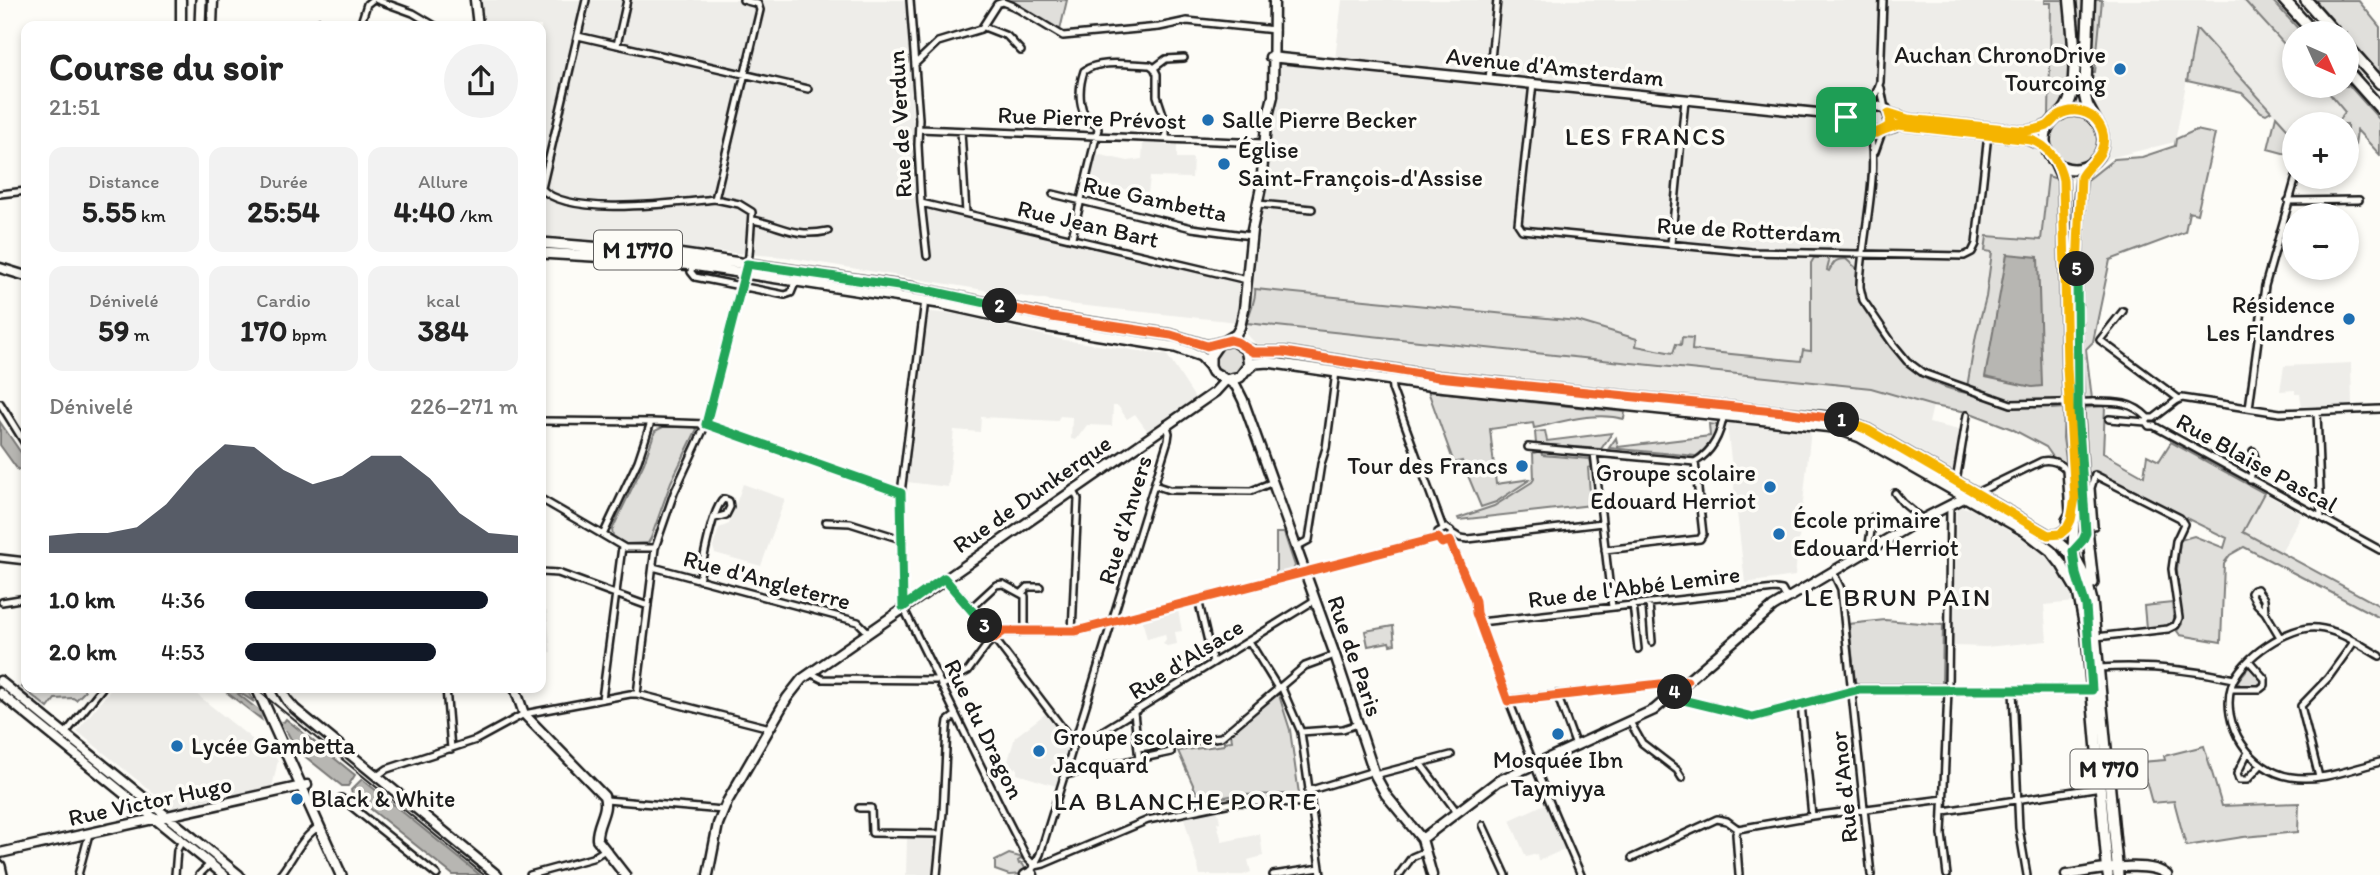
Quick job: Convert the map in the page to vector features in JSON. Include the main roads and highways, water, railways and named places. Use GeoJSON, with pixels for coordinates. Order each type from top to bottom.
{"type":"FeatureCollection","features":[{"type":"Feature","properties":{"kind":"highway"},"geometry":{"type":"LineString","coordinates":[[2061,114],[2070,102],[2073,72],[2070,0]]}},
{"type":"Feature","properties":{"kind":"highway"},"geometry":{"type":"LineString","coordinates":[[2091,0],[2085,101],[2095,120]]}},
{"type":"Feature","properties":{"kind":"highway"},"geometry":{"type":"LineString","coordinates":[[2284,0],[2303,21]]}},
{"type":"Feature","properties":{"kind":"highway"},"geometry":{"type":"LineString","coordinates":[[2306,0],[2324,21]]}},
{"type":"Feature","properties":{"kind":"highway"},"geometry":{"type":"LineString","coordinates":[[2359,59],[2380,83]]}},
{"type":"Feature","properties":{"kind":"highway"},"geometry":{"type":"LineString","coordinates":[[2359,84],[2380,108]]}},
{"type":"Feature","properties":{"kind":"main road"},"geometry":{"type":"LineString","coordinates":[[181,0],[181,21]]}},
{"type":"Feature","properties":{"kind":"main road"},"geometry":{"type":"LineString","coordinates":[[195,0],[195,21]]}},
{"type":"Feature","properties":{"kind":"main road"},"geometry":{"type":"LineString","coordinates":[[200,21],[201,0]]}},
{"type":"Feature","properties":{"kind":"main road"},"geometry":{"type":"LineString","coordinates":[[212,21],[213,0]]}},
{"type":"Feature","properties":{"kind":"main road"},"geometry":{"type":"LineString","coordinates":[[475,0],[477,21]]}},
{"type":"Feature","properties":{"kind":"main road"},"geometry":{"type":"LineString","coordinates":[[1212,370],[1227,381],[1238,379],[1246,371],[1250,360],[1245,348],[1244,309],[1251,236],[1263,174],[1266,124],[1273,100],[1272,0]]}},
{"type":"Feature","properties":{"kind":"main road","name":"Avenue d'Amsterdam"},"geometry":{"type":"LineString","coordinates":[[1273,57],[1837,115],[1869,109]]}},
{"type":"Feature","properties":{"kind":"main road"},"geometry":{"type":"LineString","coordinates":[[2046,146],[2031,140],[1898,125],[1875,133],[1866,127],[1864,117],[1869,109],[1878,106],[1908,119],[2025,131],[2050,124],[2061,114],[2078,111],[2095,120],[2101,129],[2101,152],[2082,174],[2080,188],[2076,315],[2078,411],[2094,616]]}},
{"type":"Feature","properties":{"kind":"main road"},"geometry":{"type":"LineString","coordinates":[[1885,130],[1890,122],[1887,111]]}},
{"type":"Feature","properties":{"kind":"main road","name":"Avenue d'Amsterdam"},"geometry":{"type":"LineString","coordinates":[[1837,115],[1866,127]]}},
{"type":"Feature","properties":{"kind":"main road"},"geometry":{"type":"LineString","coordinates":[[2050,124],[2046,146],[2063,180],[2066,355],[2075,498],[2071,552]]}},
{"type":"Feature","properties":{"kind":"main road"},"geometry":{"type":"LineString","coordinates":[[2054,160],[2073,169],[2092,162]]}},
{"type":"Feature","properties":{"kind":"main road","name":"M 1770"},"geometry":{"type":"LineString","coordinates":[[546,243],[645,250],[796,281],[925,301],[1044,326],[1175,347],[1201,356],[1212,370]]}},
{"type":"Feature","properties":{"kind":"main road","name":"M 1770"},"geometry":{"type":"LineString","coordinates":[[546,253],[746,269]]}},
{"type":"Feature","properties":{"kind":"main road"},"geometry":{"type":"LineString","coordinates":[[0,268],[21,274]]}},
{"type":"Feature","properties":{"kind":"main road"},"geometry":{"type":"LineString","coordinates":[[746,269],[777,269],[926,290],[1052,317],[1177,337],[1207,346],[1235,341],[1245,348]]}},
{"type":"Feature","properties":{"kind":"main road"},"geometry":{"type":"LineString","coordinates":[[1207,396],[1216,383],[1211,353],[1237,332],[1244,309]]}},
{"type":"Feature","properties":{"kind":"main road","name":"M 770"},"geometry":{"type":"LineString","coordinates":[[1245,348],[1256,352],[1284,352],[1438,377],[1724,411],[1843,429],[2052,546],[2071,552]]}},
{"type":"Feature","properties":{"kind":"main road","name":"M 770"},"geometry":{"type":"LineString","coordinates":[[1246,371],[1255,363],[1268,362],[1391,381],[1724,411],[1831,417],[1849,422],[1868,430],[2048,535],[2071,552],[2085,574],[2094,616],[2091,637]]}},
{"type":"Feature","properties":{"kind":"main road","name":"Rue de Paris"},"geometry":{"type":"LineString","coordinates":[[1244,400],[1242,385],[1246,371]]}},
{"type":"Feature","properties":{"kind":"main road","name":"Rue de Paris"},"geometry":{"type":"LineString","coordinates":[[1227,381],[1236,386],[1244,400],[1374,773],[1385,795],[1422,839],[1432,875]]}},
{"type":"Feature","properties":{"kind":"main road","name":"Rue de Dunkerque"},"geometry":{"type":"LineString","coordinates":[[707,875],[723,810],[789,694],[810,672],[1227,381]]}},
{"type":"Feature","properties":{"kind":"main road"},"geometry":{"type":"LineString","coordinates":[[1422,839],[1498,781],[1654,710],[1770,610],[1922,519],[1976,493]]}},
{"type":"Feature","properties":{"kind":"main road"},"geometry":{"type":"LineString","coordinates":[[2048,535],[2060,534],[2067,528],[2075,498]]}},
{"type":"Feature","properties":{"kind":"main road","name":"M 770"},"geometry":{"type":"LineString","coordinates":[[2025,531],[2054,554],[2071,578],[2091,637],[2099,668],[2113,872]]}},
{"type":"Feature","properties":{"kind":"main road"},"geometry":{"type":"LineString","coordinates":[[2071,552],[2082,542],[2086,533]]}},
{"type":"Feature","properties":{"kind":"main road","name":"M 770"},"geometry":{"type":"LineString","coordinates":[[2071,552],[2086,606],[2091,637],[2092,690],[2101,787],[2113,872]]}},
{"type":"Feature","properties":{"kind":"main road"},"geometry":{"type":"LineString","coordinates":[[0,681],[156,820],[224,875]]}},
{"type":"Feature","properties":{"kind":"main road"},"geometry":{"type":"LineString","coordinates":[[0,693],[168,817],[239,875]]}},
{"type":"Feature","properties":{"kind":"main road"},"geometry":{"type":"LineString","coordinates":[[260,693],[270,710]]}},
{"type":"Feature","properties":{"kind":"main road"},"geometry":{"type":"LineString","coordinates":[[265,693],[346,875]]}},
{"type":"Feature","properties":{"kind":"main road"},"geometry":{"type":"LineString","coordinates":[[283,693],[287,701],[496,875]]}},
{"type":"Feature","properties":{"kind":"main road"},"geometry":{"type":"LineString","coordinates":[[517,693],[524,714],[606,800],[596,835],[625,875]]}},
{"type":"Feature","properties":{"kind":"main road"},"geometry":{"type":"LineString","coordinates":[[304,786],[341,875]]}},
{"type":"Feature","properties":{"kind":"main road","name":"Rue Victor Hugo"},"geometry":{"type":"LineString","coordinates":[[0,853],[304,786]]}},
{"type":"Feature","properties":{"kind":"main road"},"geometry":{"type":"LineString","coordinates":[[0,866],[2,875]]}},
{"type":"Feature","properties":{"kind":"main road"},"geometry":{"type":"LineString","coordinates":[[2066,875],[2154,867],[2167,875]]}},
{"type":"Feature","properties":{"kind":"waterway"},"geometry":{"type":"LineString","coordinates":[[253,709],[289,729]]}},
{"type":"Feature","properties":{"kind":"tram line"},"geometry":{"type":"LineString","coordinates":[[186,0],[186,21]]}},
{"type":"Feature","properties":{"kind":"tram line"},"geometry":{"type":"LineString","coordinates":[[261,693],[484,875]]}},
{"type":"Feature","properties":{"kind":"place","name":"Auchan ChronoDrive Tourcoing"},"geometry":{"type":"Point","coordinates":[2120,69]}},
{"type":"Feature","properties":{"kind":"place","name":"Salle Pierre Becker"},"geometry":{"type":"Point","coordinates":[1208,120]}},
{"type":"Feature","properties":{"kind":"place","name":"Église Saint-François-d'Assise"},"geometry":{"type":"Point","coordinates":[1224,164]}},
{"type":"Feature","properties":{"kind":"place","name":"Résidence Les Flandres"},"geometry":{"type":"Point","coordinates":[2349,319]}},
{"type":"Feature","properties":{"kind":"place","name":"Tour des Francs"},"geometry":{"type":"Point","coordinates":[1522,466]}},
{"type":"Feature","properties":{"kind":"place","name":"Groupe scolaire Edouard Herriot"},"geometry":{"type":"Point","coordinates":[1770,487]}},
{"type":"Feature","properties":{"kind":"place","name":"École primaire Edouard Herriot"},"geometry":{"type":"Point","coordinates":[1779,534]}},
{"type":"Feature","properties":{"kind":"place","name":"Mosquée Ibn Taymiyya"},"geometry":{"type":"Point","coordinates":[1558,734]}},
{"type":"Feature","properties":{"kind":"place","name":"Lycée Gambetta"},"geometry":{"type":"Point","coordinates":[177,746]}},
{"type":"Feature","properties":{"kind":"place","name":"Groupe scolaire Jacquard"},"geometry":{"type":"Point","coordinates":[1039,751]}},
{"type":"Feature","properties":{"kind":"place","name":"Black & White"},"geometry":{"type":"Point","coordinates":[297,799]}},
{"type":"Feature","properties":{"kind":"district","name":"LES FRANCS"},"geometry":{"type":"Point","coordinates":[1646,136]}},
{"type":"Feature","properties":{"kind":"district","name":"LE BRUN PAIN"},"geometry":{"type":"Point","coordinates":[1898,597]}},
{"type":"Feature","properties":{"kind":"district","name":"LA BLANCHE PORTE"},"geometry":{"type":"Point","coordinates":[1186,801]}}]}
